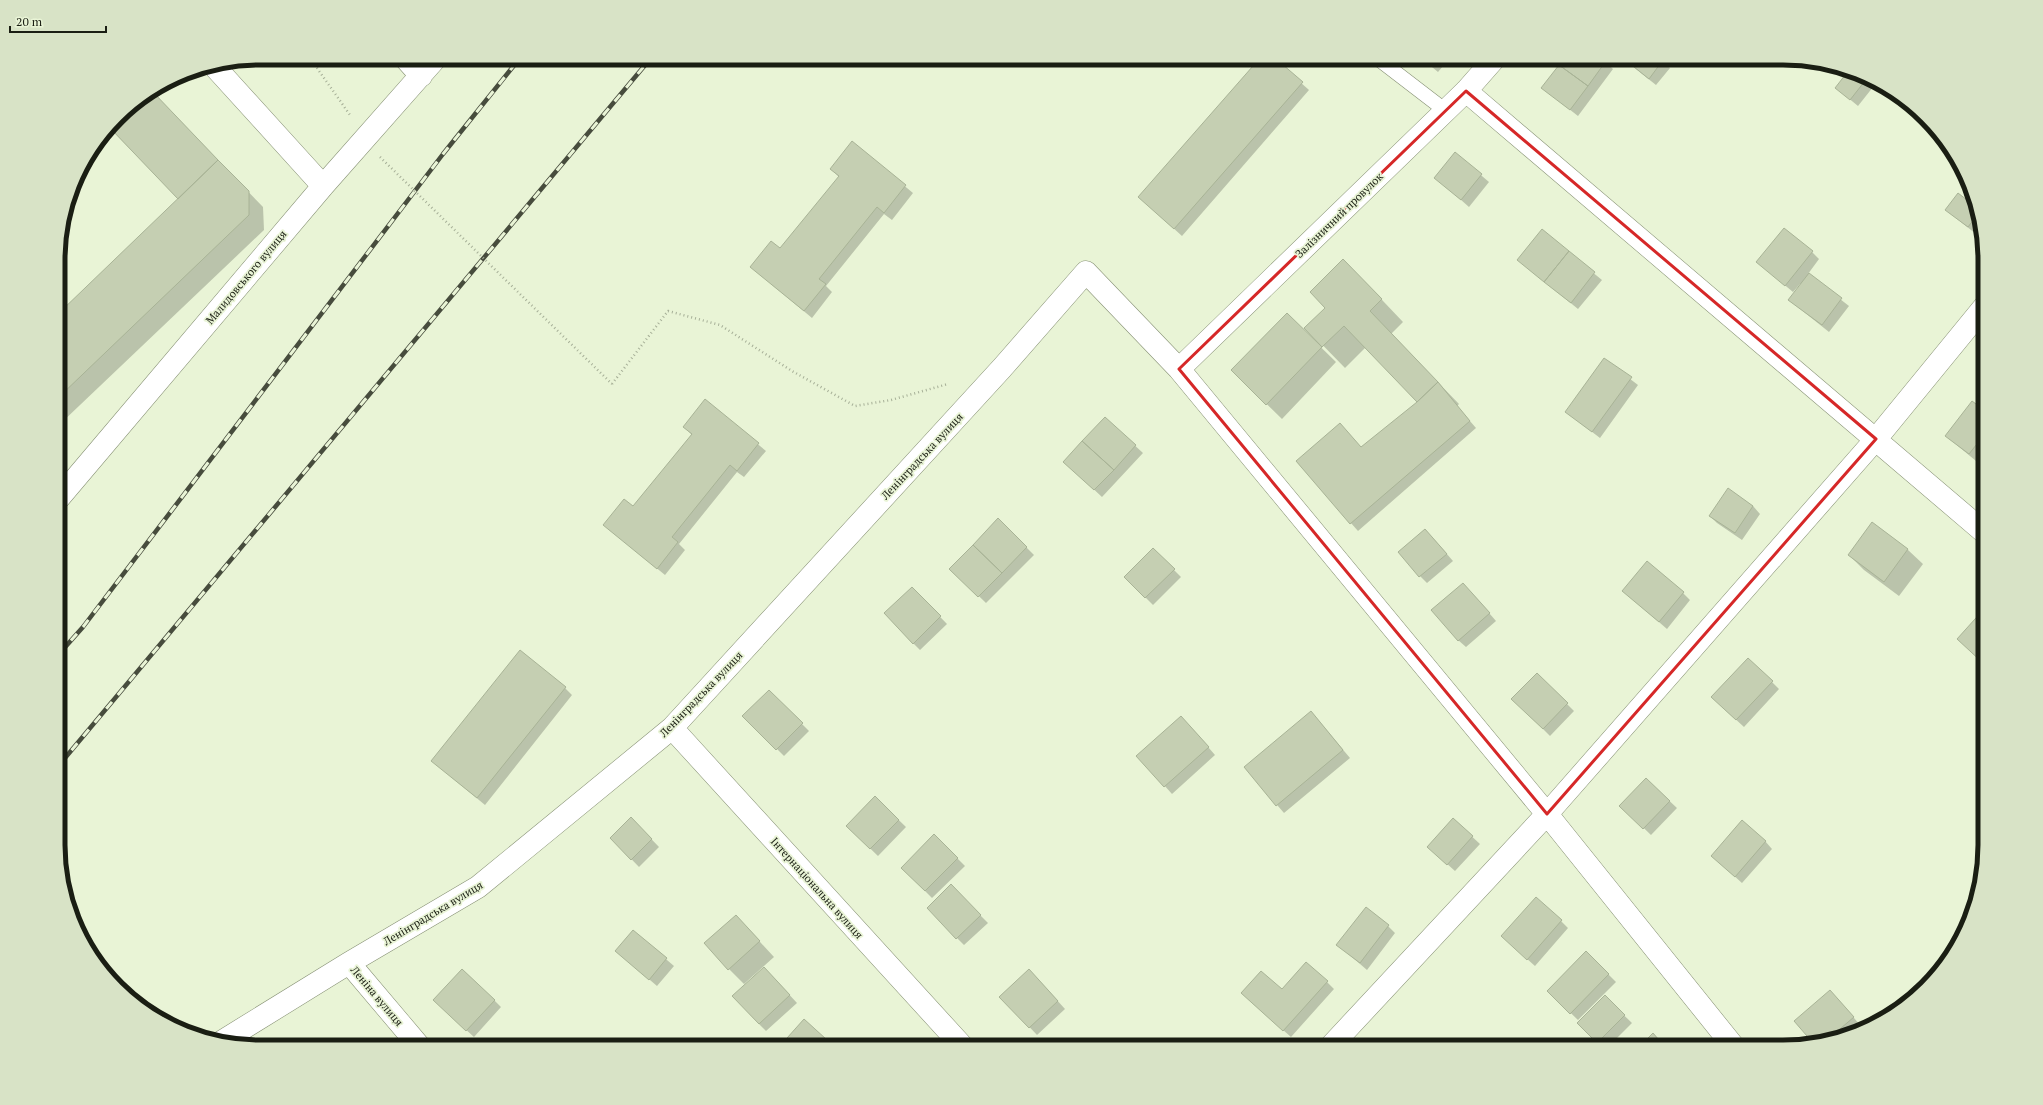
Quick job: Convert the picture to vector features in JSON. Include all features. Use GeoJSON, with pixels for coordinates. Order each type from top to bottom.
{"type":"FeatureCollection","features":[{"type":"Feature","properties":{"kind":"street"},"geometry":{"type":"LineString","coordinates":[[411,65],[421,76]]}},
{"type":"Feature","properties":{"kind":"street","name":"Малидовського вулиця"},"geometry":{"type":"LineString","coordinates":[[65,491],[323,186],[430,65]]}},
{"type":"Feature","properties":{"kind":"street","name":"Залізничний провулок"},"geometry":{"type":"LineString","coordinates":[[1179,369],[1446,111],[1489,65]]}},
{"type":"Feature","properties":{"kind":"street"},"geometry":{"type":"LineString","coordinates":[[217,70],[323,186]]}},
{"type":"Feature","properties":{"kind":"street"},"geometry":{"type":"LineString","coordinates":[[1466,91],[1978,527]]}},
{"type":"Feature","properties":{"kind":"street","name":"Ленінградська вулиця"},"geometry":{"type":"LineString","coordinates":[[230,1037],[349,963],[478,887],[672,728],[1002,368],[1086,272],[1179,369]]}},
{"type":"Feature","properties":{"kind":"street"},"geometry":{"type":"LineString","coordinates":[[1337,1040],[1547,814],[1876,439],[1978,314]]}},
{"type":"Feature","properties":{"kind":"street"},"geometry":{"type":"LineString","coordinates":[[1179,369],[1547,814],[1728,1040]]}},
{"type":"Feature","properties":{"kind":"street","name":"Інтернаціональна вулиця"},"geometry":{"type":"LineString","coordinates":[[672,728],[957,1040]]}},
{"type":"Feature","properties":{"kind":"street","name":"Леніна вулиця"},"geometry":{"type":"LineString","coordinates":[[349,963],[414,1040]]}},
{"type":"Feature","properties":{"kind":"lane"},"geometry":{"type":"LineString","coordinates":[[1386,65],[1446,111]]}},
{"type":"Feature","properties":{"kind":"path"},"geometry":{"type":"LineString","coordinates":[[315,65],[354,120]]}},
{"type":"Feature","properties":{"kind":"path"},"geometry":{"type":"LineString","coordinates":[[375,151],[380,158],[612,384],[668,311],[720,325],[792,371],[855,406],[891,400],[950,383]]}},
{"type":"Feature","properties":{"kind":"highlighted area"},"geometry":{"type":"Polygon","coordinates":[[[1466,91],[1876,439],[1547,814],[1179,369],[1466,91]]]}},
{"type":"Feature","properties":{"kind":"building"},"geometry":{"type":"Polygon","coordinates":[[[1254,65],[1283,65],[1303,82],[1174,229],[1138,197],[1254,65]]]}},
{"type":"Feature","properties":{"kind":"building"},"geometry":{"type":"Polygon","coordinates":[[[1559,65],[1603,65],[1588,86],[1559,65]]]}},
{"type":"Feature","properties":{"kind":"building"},"geometry":{"type":"Polygon","coordinates":[[[1559,65],[1588,86],[1570,110],[1541,88],[1559,65]]]}},
{"type":"Feature","properties":{"kind":"building"},"geometry":{"type":"Polygon","coordinates":[[[1632,65],[1659,65],[1649,79],[1632,65]]]}},
{"type":"Feature","properties":{"kind":"building"},"geometry":{"type":"Polygon","coordinates":[[[1845,75],[1864,83],[1850,100],[1835,88],[1845,75]]]}},
{"type":"Feature","properties":{"kind":"building"},"geometry":{"type":"Polygon","coordinates":[[[156,95],[218,160],[178,199],[113,131],[131,113],[156,95]]]}},
{"type":"Feature","properties":{"kind":"building"},"geometry":{"type":"Polygon","coordinates":[[[852,141],[906,185],[884,213],[877,207],[819,279],[826,284],[804,311],[750,267],[771,241],[780,248],[839,176],[830,169],[852,141]]]}},
{"type":"Feature","properties":{"kind":"building"},"geometry":{"type":"Polygon","coordinates":[[[1455,152],[1482,174],[1461,200],[1434,178],[1455,152]]]}},
{"type":"Feature","properties":{"kind":"building"},"geometry":{"type":"Polygon","coordinates":[[[218,160],[249,191],[249,215],[65,391],[65,307],[218,160]]]}},
{"type":"Feature","properties":{"kind":"building"},"geometry":{"type":"Polygon","coordinates":[[[1958,193],[1969,202],[1973,220],[1968,227],[1945,210],[1958,193]]]}},
{"type":"Feature","properties":{"kind":"building"},"geometry":{"type":"Polygon","coordinates":[[[1784,228],[1813,251],[1785,286],[1756,262],[1784,228]]]}},
{"type":"Feature","properties":{"kind":"building"},"geometry":{"type":"Polygon","coordinates":[[[1542,229],[1569,251],[1544,282],[1517,260],[1542,229]]]}},
{"type":"Feature","properties":{"kind":"building"},"geometry":{"type":"Polygon","coordinates":[[[1569,251],[1595,272],[1571,303],[1544,282],[1569,251]]]}},
{"type":"Feature","properties":{"kind":"building"},"geometry":{"type":"Polygon","coordinates":[[[1343,259],[1382,299],[1370,311],[1438,382],[1417,402],[1344,326],[1322,347],[1304,328],[1325,308],[1310,292],[1343,259]]]}},
{"type":"Feature","properties":{"kind":"building"},"geometry":{"type":"Polygon","coordinates":[[[1809,273],[1842,298],[1822,325],[1788,300],[1809,273]]]}},
{"type":"Feature","properties":{"kind":"building"},"geometry":{"type":"Polygon","coordinates":[[[1287,313],[1322,347],[1266,405],[1231,370],[1287,313]]]}},
{"type":"Feature","properties":{"kind":"building"},"geometry":{"type":"Polygon","coordinates":[[[1604,358],[1632,377],[1592,432],[1565,412],[1604,358]]]}},
{"type":"Feature","properties":{"kind":"building"},"geometry":{"type":"Polygon","coordinates":[[[1438,382],[1470,421],[1350,524],[1296,461],[1340,423],[1361,447],[1417,402],[1438,382]]]}},
{"type":"Feature","properties":{"kind":"building"},"geometry":{"type":"Polygon","coordinates":[[[705,399],[759,443],[737,471],[730,465],[672,537],[678,542],[657,569],[603,525],[624,499],[633,506],[692,434],[683,427],[705,399]]]}},
{"type":"Feature","properties":{"kind":"building"},"geometry":{"type":"Polygon","coordinates":[[[1972,401],[1978,406],[1978,443],[1969,454],[1945,436],[1972,401]]]}},
{"type":"Feature","properties":{"kind":"building"},"geometry":{"type":"Polygon","coordinates":[[[1105,417],[1136,445],[1114,470],[1082,441],[1105,417]]]}},
{"type":"Feature","properties":{"kind":"building"},"geometry":{"type":"Polygon","coordinates":[[[1082,441],[1114,470],[1094,490],[1063,462],[1082,441]]]}},
{"type":"Feature","properties":{"kind":"building"},"geometry":{"type":"Polygon","coordinates":[[[1728,488],[1753,506],[1735,533],[1709,516],[1728,488]]]}},
{"type":"Feature","properties":{"kind":"building"},"geometry":{"type":"Polygon","coordinates":[[[998,518],[1027,547],[1002,573],[973,545],[998,518]]]}},
{"type":"Feature","properties":{"kind":"building"},"geometry":{"type":"Polygon","coordinates":[[[1872,522],[1908,549],[1884,582],[1848,555],[1872,522]]]}},
{"type":"Feature","properties":{"kind":"building"},"geometry":{"type":"Polygon","coordinates":[[[1425,529],[1447,554],[1419,577],[1398,552],[1425,529]]]}},
{"type":"Feature","properties":{"kind":"building"},"geometry":{"type":"Polygon","coordinates":[[[973,545],[1002,573],[978,597],[949,569],[973,545]]]}},
{"type":"Feature","properties":{"kind":"building"},"geometry":{"type":"Polygon","coordinates":[[[1153,548],[1175,569],[1145,598],[1124,577],[1153,548]]]}},
{"type":"Feature","properties":{"kind":"building"},"geometry":{"type":"Polygon","coordinates":[[[1647,561],[1684,592],[1659,622],[1622,591],[1647,561]]]}},
{"type":"Feature","properties":{"kind":"building"},"geometry":{"type":"Polygon","coordinates":[[[1463,583],[1490,613],[1458,641],[1431,610],[1463,583]]]}},
{"type":"Feature","properties":{"kind":"building"},"geometry":{"type":"Polygon","coordinates":[[[912,587],[941,616],[913,644],[884,613],[912,587]]]}},
{"type":"Feature","properties":{"kind":"building"},"geometry":{"type":"Polygon","coordinates":[[[1978,616],[1978,658],[1957,639],[1978,616]]]}},
{"type":"Feature","properties":{"kind":"building"},"geometry":{"type":"Polygon","coordinates":[[[520,650],[566,687],[477,798],[431,761],[520,650]]]}},
{"type":"Feature","properties":{"kind":"building"},"geometry":{"type":"Polygon","coordinates":[[[1748,658],[1773,681],[1736,720],[1711,697],[1748,658]]]}},
{"type":"Feature","properties":{"kind":"building"},"geometry":{"type":"Polygon","coordinates":[[[1537,673],[1568,703],[1543,729],[1511,699],[1537,673]]]}},
{"type":"Feature","properties":{"kind":"building"},"geometry":{"type":"Polygon","coordinates":[[[769,690],[803,723],[776,750],[742,716],[769,690]]]}},
{"type":"Feature","properties":{"kind":"building"},"geometry":{"type":"Polygon","coordinates":[[[1311,711],[1343,750],[1276,806],[1244,767],[1311,711]]]}},
{"type":"Feature","properties":{"kind":"building"},"geometry":{"type":"Polygon","coordinates":[[[1181,716],[1209,747],[1164,787],[1136,756],[1181,716]]]}},
{"type":"Feature","properties":{"kind":"building"},"geometry":{"type":"Polygon","coordinates":[[[1646,778],[1670,801],[1643,829],[1619,806],[1646,778]]]}},
{"type":"Feature","properties":{"kind":"building"},"geometry":{"type":"Polygon","coordinates":[[[875,796],[899,820],[870,849],[846,826],[875,796]]]}},
{"type":"Feature","properties":{"kind":"building"},"geometry":{"type":"Polygon","coordinates":[[[631,817],[652,839],[631,860],[610,838],[631,817]]]}},
{"type":"Feature","properties":{"kind":"building"},"geometry":{"type":"Polygon","coordinates":[[[1453,818],[1473,836],[1447,865],[1427,847],[1453,818]]]}},
{"type":"Feature","properties":{"kind":"building"},"geometry":{"type":"Polygon","coordinates":[[[1742,820],[1766,841],[1735,877],[1711,856],[1742,820]]]}},
{"type":"Feature","properties":{"kind":"building"},"geometry":{"type":"Polygon","coordinates":[[[934,834],[958,858],[925,891],[901,868],[934,834]]]}},
{"type":"Feature","properties":{"kind":"building"},"geometry":{"type":"Polygon","coordinates":[[[951,884],[981,915],[956,939],[927,908],[951,884]]]}},
{"type":"Feature","properties":{"kind":"building"},"geometry":{"type":"Polygon","coordinates":[[[1536,897],[1562,920],[1527,960],[1501,936],[1536,897]]]}},
{"type":"Feature","properties":{"kind":"building"},"geometry":{"type":"Polygon","coordinates":[[[1366,907],[1389,925],[1360,963],[1336,945],[1366,907]]]}},
{"type":"Feature","properties":{"kind":"building"},"geometry":{"type":"Polygon","coordinates":[[[736,915],[760,941],[728,970],[704,943],[736,915]]]}},
{"type":"Feature","properties":{"kind":"building"},"geometry":{"type":"Polygon","coordinates":[[[633,930],[667,958],[649,980],[615,951],[633,930]]]}},
{"type":"Feature","properties":{"kind":"building"},"geometry":{"type":"Polygon","coordinates":[[[1586,951],[1609,974],[1570,1014],[1547,991],[1586,951]]]}},
{"type":"Feature","properties":{"kind":"building"},"geometry":{"type":"Polygon","coordinates":[[[1306,962],[1328,981],[1283,1031],[1241,993],[1261,971],[1282,989],[1306,962]]]}},
{"type":"Feature","properties":{"kind":"building"},"geometry":{"type":"Polygon","coordinates":[[[764,967],[790,995],[759,1024],[732,996],[764,967]]]}},
{"type":"Feature","properties":{"kind":"building"},"geometry":{"type":"Polygon","coordinates":[[[462,969],[495,1000],[466,1031],[433,1000],[462,969]]]}},
{"type":"Feature","properties":{"kind":"building"},"geometry":{"type":"Polygon","coordinates":[[[1029,969],[1058,1001],[1029,1028],[999,997],[1029,969]]]}},
{"type":"Feature","properties":{"kind":"building"},"geometry":{"type":"Polygon","coordinates":[[[1830,990],[1854,1017],[1836,1032],[1809,1038],[1794,1021],[1830,990]]]}},
{"type":"Feature","properties":{"kind":"building"},"geometry":{"type":"Polygon","coordinates":[[[1605,995],[1625,1015],[1600,1040],[1594,1040],[1577,1023],[1605,995]]]}},
{"type":"Feature","properties":{"kind":"building"},"geometry":{"type":"Polygon","coordinates":[[[804,1019],[826,1039],[825,1040],[785,1040],[804,1019]]]}},
{"type":"Feature","properties":{"kind":"building"},"geometry":{"type":"Polygon","coordinates":[[[1653,1033],[1659,1040],[1646,1040],[1653,1033]]]}},
{"type":"Feature","properties":{"kind":"railway"},"geometry":{"type":"LineString","coordinates":[[65,647],[83,627],[443,154],[514,65]]}},
{"type":"Feature","properties":{"kind":"railway"},"geometry":{"type":"LineString","coordinates":[[65,758],[645,65]]}}]}
